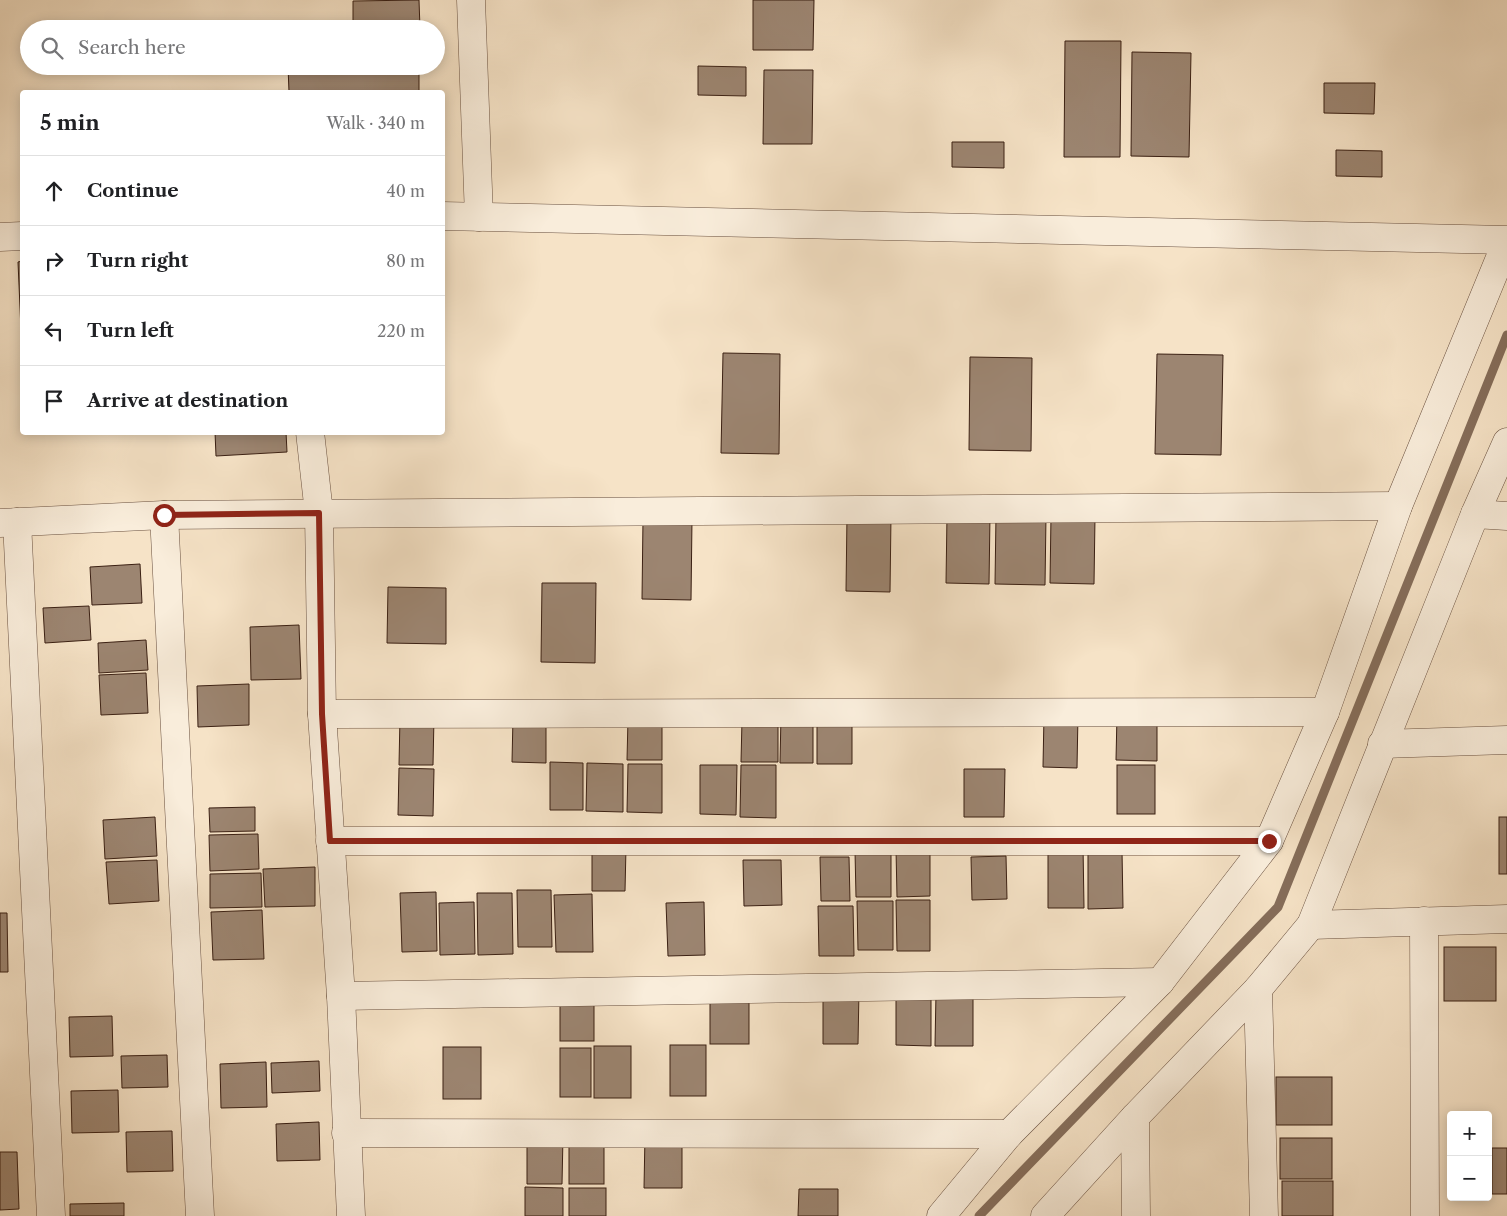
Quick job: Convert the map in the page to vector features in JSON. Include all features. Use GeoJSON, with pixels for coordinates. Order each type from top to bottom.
{"type":"FeatureCollection","features":[{"type":"Feature","properties":{"kind":"street"},"geometry":{"type":"LineString","coordinates":[[471,0],[479,217]]}},
{"type":"Feature","properties":{"kind":"street"},"geometry":{"type":"LineString","coordinates":[[445,216],[1507,241],[1398,506],[1325,712],[1269,841],[1160,982],[1010,1134],[941,1216]]}},
{"type":"Feature","properties":{"kind":"street"},"geometry":{"type":"LineString","coordinates":[[0,237],[20,236]]}},
{"type":"Feature","properties":{"kind":"street"},"geometry":{"type":"LineString","coordinates":[[310,435],[319,513],[322,714],[340,996],[351,1216]]}},
{"type":"Feature","properties":{"kind":"street"},"geometry":{"type":"LineString","coordinates":[[1045,1216],[1135,1117],[1258,989],[1311,925],[1475,514],[1507,442]]}},
{"type":"Feature","properties":{"kind":"street"},"geometry":{"type":"LineString","coordinates":[[51,1216],[9,523],[164,515],[319,513],[1398,506]]}},
{"type":"Feature","properties":{"kind":"street"},"geometry":{"type":"LineString","coordinates":[[1475,514],[1507,516]]}},
{"type":"Feature","properties":{"kind":"street"},"geometry":{"type":"LineString","coordinates":[[164,515],[200,1216]]}},
{"type":"Feature","properties":{"kind":"street"},"geometry":{"type":"LineString","coordinates":[[322,714],[1325,712]]}},
{"type":"Feature","properties":{"kind":"street"},"geometry":{"type":"LineString","coordinates":[[1382,744],[1507,740]]}},
{"type":"Feature","properties":{"kind":"street"},"geometry":{"type":"LineString","coordinates":[[330,841],[1269,841]]}},
{"type":"Feature","properties":{"kind":"street"},"geometry":{"type":"LineString","coordinates":[[1311,925],[1507,920]]}},
{"type":"Feature","properties":{"kind":"street"},"geometry":{"type":"LineString","coordinates":[[1424,921],[1424,1216]]}},
{"type":"Feature","properties":{"kind":"street"},"geometry":{"type":"LineString","coordinates":[[340,996],[1160,982]]}},
{"type":"Feature","properties":{"kind":"street"},"geometry":{"type":"LineString","coordinates":[[1258,989],[1264,1216]]}},
{"type":"Feature","properties":{"kind":"street"},"geometry":{"type":"LineString","coordinates":[[1135,1117],[1136,1216]]}},
{"type":"Feature","properties":{"kind":"street"},"geometry":{"type":"LineString","coordinates":[[346,1133],[1010,1134]]}},
{"type":"Feature","properties":{"kind":"building"},"geometry":{"type":"Polygon","coordinates":[[[419,0],[420,20],[353,20],[353,1],[419,0]]]}},
{"type":"Feature","properties":{"kind":"building"},"geometry":{"type":"Polygon","coordinates":[[[753,0],[814,0],[813,50],[753,50],[753,0]]]}},
{"type":"Feature","properties":{"kind":"building"},"geometry":{"type":"Polygon","coordinates":[[[1065,41],[1121,41],[1120,157],[1064,157],[1065,41]]]}},
{"type":"Feature","properties":{"kind":"building"},"geometry":{"type":"Polygon","coordinates":[[[1132,52],[1191,53],[1189,157],[1131,156],[1132,52]]]}},
{"type":"Feature","properties":{"kind":"building"},"geometry":{"type":"Polygon","coordinates":[[[698,66],[746,67],[746,96],[698,95],[698,66]]]}},
{"type":"Feature","properties":{"kind":"building"},"geometry":{"type":"Polygon","coordinates":[[[764,70],[813,70],[812,144],[763,144],[764,70]]]}},
{"type":"Feature","properties":{"kind":"building"},"geometry":{"type":"Polygon","coordinates":[[[288,75],[419,75],[419,90],[289,90],[288,75]]]}},
{"type":"Feature","properties":{"kind":"building"},"geometry":{"type":"Polygon","coordinates":[[[1324,83],[1375,83],[1374,114],[1324,113],[1324,83]]]}},
{"type":"Feature","properties":{"kind":"building"},"geometry":{"type":"Polygon","coordinates":[[[952,142],[1004,142],[1004,168],[952,167],[952,142]]]}},
{"type":"Feature","properties":{"kind":"building"},"geometry":{"type":"Polygon","coordinates":[[[1336,150],[1382,151],[1382,177],[1336,176],[1336,150]]]}},
{"type":"Feature","properties":{"kind":"building"},"geometry":{"type":"Polygon","coordinates":[[[18,262],[20,262],[20,308],[18,262]]]}},
{"type":"Feature","properties":{"kind":"building"},"geometry":{"type":"Polygon","coordinates":[[[723,353],[780,354],[779,454],[721,453],[723,353]]]}},
{"type":"Feature","properties":{"kind":"building"},"geometry":{"type":"Polygon","coordinates":[[[1157,354],[1223,355],[1221,455],[1155,454],[1157,354]]]}},
{"type":"Feature","properties":{"kind":"building"},"geometry":{"type":"Polygon","coordinates":[[[970,357],[1032,358],[1031,451],[969,450],[970,357]]]}},
{"type":"Feature","properties":{"kind":"building"},"geometry":{"type":"Polygon","coordinates":[[[215,435],[286,435],[287,452],[216,456],[215,435]]]}},
{"type":"Feature","properties":{"kind":"building"},"geometry":{"type":"Polygon","coordinates":[[[847,515],[891,516],[890,592],[846,591],[847,515]]]}},
{"type":"Feature","properties":{"kind":"building"},"geometry":{"type":"Polygon","coordinates":[[[947,515],[990,515],[989,584],[946,583],[947,515]]]}},
{"type":"Feature","properties":{"kind":"building"},"geometry":{"type":"Polygon","coordinates":[[[996,515],[1046,516],[1045,585],[995,584],[996,515]]]}},
{"type":"Feature","properties":{"kind":"building"},"geometry":{"type":"Polygon","coordinates":[[[1051,516],[1095,517],[1094,584],[1050,583],[1051,516]]]}},
{"type":"Feature","properties":{"kind":"building"},"geometry":{"type":"Polygon","coordinates":[[[643,519],[692,519],[691,600],[642,599],[643,519]]]}},
{"type":"Feature","properties":{"kind":"building"},"geometry":{"type":"Polygon","coordinates":[[[140,564],[142,603],[92,605],[90,567],[140,564]]]}},
{"type":"Feature","properties":{"kind":"building"},"geometry":{"type":"Polygon","coordinates":[[[542,583],[596,583],[595,663],[541,662],[542,583]]]}},
{"type":"Feature","properties":{"kind":"building"},"geometry":{"type":"Polygon","coordinates":[[[388,587],[446,588],[446,644],[387,643],[388,587]]]}},
{"type":"Feature","properties":{"kind":"building"},"geometry":{"type":"Polygon","coordinates":[[[89,606],[91,640],[45,643],[43,608],[89,606]]]}},
{"type":"Feature","properties":{"kind":"building"},"geometry":{"type":"Polygon","coordinates":[[[299,625],[301,679],[251,680],[250,627],[299,625]]]}},
{"type":"Feature","properties":{"kind":"building"},"geometry":{"type":"Polygon","coordinates":[[[146,640],[148,670],[99,673],[98,643],[146,640]]]}},
{"type":"Feature","properties":{"kind":"building"},"geometry":{"type":"Polygon","coordinates":[[[146,673],[148,713],[101,715],[99,675],[146,673]]]}},
{"type":"Feature","properties":{"kind":"building"},"geometry":{"type":"Polygon","coordinates":[[[249,684],[249,725],[198,727],[197,686],[249,684]]]}},
{"type":"Feature","properties":{"kind":"building"},"geometry":{"type":"Polygon","coordinates":[[[781,715],[813,716],[813,763],[780,763],[781,715]]]}},
{"type":"Feature","properties":{"kind":"building"},"geometry":{"type":"Polygon","coordinates":[[[817,715],[852,716],[852,764],[817,764],[817,715]]]}},
{"type":"Feature","properties":{"kind":"building"},"geometry":{"type":"Polygon","coordinates":[[[1044,715],[1078,715],[1077,768],[1043,767],[1044,715]]]}},
{"type":"Feature","properties":{"kind":"building"},"geometry":{"type":"Polygon","coordinates":[[[1117,715],[1157,715],[1157,761],[1116,760],[1117,715]]]}},
{"type":"Feature","properties":{"kind":"building"},"geometry":{"type":"Polygon","coordinates":[[[400,717],[434,717],[433,765],[399,765],[400,717]]]}},
{"type":"Feature","properties":{"kind":"building"},"geometry":{"type":"Polygon","coordinates":[[[513,717],[546,717],[546,763],[512,762],[513,717]]]}},
{"type":"Feature","properties":{"kind":"building"},"geometry":{"type":"Polygon","coordinates":[[[628,719],[662,719],[662,760],[627,760],[628,719]]]}},
{"type":"Feature","properties":{"kind":"building"},"geometry":{"type":"Polygon","coordinates":[[[742,720],[778,720],[778,762],[741,762],[742,720]]]}},
{"type":"Feature","properties":{"kind":"building"},"geometry":{"type":"Polygon","coordinates":[[[550,762],[583,763],[583,810],[550,810],[550,762]]]}},
{"type":"Feature","properties":{"kind":"building"},"geometry":{"type":"Polygon","coordinates":[[[587,763],[623,764],[623,812],[586,811],[587,763]]]}},
{"type":"Feature","properties":{"kind":"building"},"geometry":{"type":"Polygon","coordinates":[[[628,764],[662,764],[662,813],[627,812],[628,764]]]}},
{"type":"Feature","properties":{"kind":"building"},"geometry":{"type":"Polygon","coordinates":[[[700,765],[737,765],[736,815],[700,814],[700,765]]]}},
{"type":"Feature","properties":{"kind":"building"},"geometry":{"type":"Polygon","coordinates":[[[741,765],[776,765],[776,818],[740,817],[741,765]]]}},
{"type":"Feature","properties":{"kind":"building"},"geometry":{"type":"Polygon","coordinates":[[[1117,765],[1155,765],[1155,814],[1117,814],[1117,765]]]}},
{"type":"Feature","properties":{"kind":"building"},"geometry":{"type":"Polygon","coordinates":[[[399,768],[434,769],[433,816],[398,815],[399,768]]]}},
{"type":"Feature","properties":{"kind":"building"},"geometry":{"type":"Polygon","coordinates":[[[964,769],[1005,769],[1004,817],[964,817],[964,769]]]}},
{"type":"Feature","properties":{"kind":"building"},"geometry":{"type":"Polygon","coordinates":[[[255,807],[255,831],[210,832],[209,808],[255,807]]]}},
{"type":"Feature","properties":{"kind":"building"},"geometry":{"type":"Polygon","coordinates":[[[155,817],[157,856],[105,859],[103,820],[155,817]]]}},
{"type":"Feature","properties":{"kind":"building"},"geometry":{"type":"Polygon","coordinates":[[[1499,817],[1507,817],[1507,874],[1499,874],[1499,817]]]}},
{"type":"Feature","properties":{"kind":"building"},"geometry":{"type":"Polygon","coordinates":[[[258,834],[259,869],[210,871],[209,835],[258,834]]]}},
{"type":"Feature","properties":{"kind":"building"},"geometry":{"type":"Polygon","coordinates":[[[1083,846],[1084,908],[1048,908],[1048,847],[1083,846]]]}},
{"type":"Feature","properties":{"kind":"building"},"geometry":{"type":"Polygon","coordinates":[[[592,847],[626,847],[625,891],[592,891],[592,847]]]}},
{"type":"Feature","properties":{"kind":"building"},"geometry":{"type":"Polygon","coordinates":[[[930,848],[930,896],[897,897],[896,849],[930,848]]]}},
{"type":"Feature","properties":{"kind":"building"},"geometry":{"type":"Polygon","coordinates":[[[855,851],[891,851],[891,897],[856,897],[855,851]]]}},
{"type":"Feature","properties":{"kind":"building"},"geometry":{"type":"Polygon","coordinates":[[[1122,851],[1123,908],[1088,909],[1088,852],[1122,851]]]}},
{"type":"Feature","properties":{"kind":"building"},"geometry":{"type":"Polygon","coordinates":[[[1006,856],[1007,899],[972,900],[971,857],[1006,856]]]}},
{"type":"Feature","properties":{"kind":"building"},"geometry":{"type":"Polygon","coordinates":[[[820,857],[849,857],[850,901],[821,901],[820,857]]]}},
{"type":"Feature","properties":{"kind":"building"},"geometry":{"type":"Polygon","coordinates":[[[157,860],[159,901],[109,904],[106,862],[157,860]]]}},
{"type":"Feature","properties":{"kind":"building"},"geometry":{"type":"Polygon","coordinates":[[[743,860],[781,860],[782,905],[744,906],[743,860]]]}},
{"type":"Feature","properties":{"kind":"building"},"geometry":{"type":"Polygon","coordinates":[[[315,867],[315,906],[265,907],[263,869],[315,867]]]}},
{"type":"Feature","properties":{"kind":"building"},"geometry":{"type":"Polygon","coordinates":[[[261,873],[262,907],[210,908],[210,874],[261,873]]]}},
{"type":"Feature","properties":{"kind":"building"},"geometry":{"type":"Polygon","coordinates":[[[517,890],[551,890],[552,947],[518,947],[517,890]]]}},
{"type":"Feature","properties":{"kind":"building"},"geometry":{"type":"Polygon","coordinates":[[[436,892],[437,951],[402,952],[400,893],[436,892]]]}},
{"type":"Feature","properties":{"kind":"building"},"geometry":{"type":"Polygon","coordinates":[[[477,893],[512,893],[513,954],[478,955],[477,893]]]}},
{"type":"Feature","properties":{"kind":"building"},"geometry":{"type":"Polygon","coordinates":[[[592,894],[593,952],[556,952],[554,895],[592,894]]]}},
{"type":"Feature","properties":{"kind":"building"},"geometry":{"type":"Polygon","coordinates":[[[896,900],[930,900],[930,951],[897,951],[896,900]]]}},
{"type":"Feature","properties":{"kind":"building"},"geometry":{"type":"Polygon","coordinates":[[[857,901],[893,901],[893,950],[858,950],[857,901]]]}},
{"type":"Feature","properties":{"kind":"building"},"geometry":{"type":"Polygon","coordinates":[[[474,902],[475,954],[440,955],[439,903],[474,902]]]}},
{"type":"Feature","properties":{"kind":"building"},"geometry":{"type":"Polygon","coordinates":[[[704,902],[705,955],[668,956],[666,903],[704,902]]]}},
{"type":"Feature","properties":{"kind":"building"},"geometry":{"type":"Polygon","coordinates":[[[818,906],[853,906],[854,956],[819,956],[818,906]]]}},
{"type":"Feature","properties":{"kind":"building"},"geometry":{"type":"Polygon","coordinates":[[[262,910],[264,959],[213,960],[211,912],[262,910]]]}},
{"type":"Feature","properties":{"kind":"building"},"geometry":{"type":"Polygon","coordinates":[[[0,913],[7,913],[8,972],[0,972],[0,913]]]}},
{"type":"Feature","properties":{"kind":"building"},"geometry":{"type":"Polygon","coordinates":[[[1444,947],[1496,947],[1496,1001],[1444,1001],[1444,947]]]}},
{"type":"Feature","properties":{"kind":"building"},"geometry":{"type":"Polygon","coordinates":[[[896,989],[931,989],[931,1046],[896,1045],[896,989]]]}},
{"type":"Feature","properties":{"kind":"building"},"geometry":{"type":"Polygon","coordinates":[[[823,990],[859,990],[858,1044],[823,1044],[823,990]]]}},
{"type":"Feature","properties":{"kind":"building"},"geometry":{"type":"Polygon","coordinates":[[[710,992],[749,992],[749,1044],[710,1044],[710,992]]]}},
{"type":"Feature","properties":{"kind":"building"},"geometry":{"type":"Polygon","coordinates":[[[936,993],[973,993],[973,1046],[935,1046],[936,993]]]}},
{"type":"Feature","properties":{"kind":"building"},"geometry":{"type":"Polygon","coordinates":[[[560,995],[594,995],[594,1041],[560,1041],[560,995]]]}},
{"type":"Feature","properties":{"kind":"building"},"geometry":{"type":"Polygon","coordinates":[[[112,1016],[113,1056],[70,1057],[69,1017],[112,1016]]]}},
{"type":"Feature","properties":{"kind":"building"},"geometry":{"type":"Polygon","coordinates":[[[670,1045],[706,1045],[706,1096],[670,1096],[670,1045]]]}},
{"type":"Feature","properties":{"kind":"building"},"geometry":{"type":"Polygon","coordinates":[[[594,1046],[631,1046],[631,1098],[594,1098],[594,1046]]]}},
{"type":"Feature","properties":{"kind":"building"},"geometry":{"type":"Polygon","coordinates":[[[443,1047],[481,1047],[481,1099],[443,1099],[443,1047]]]}},
{"type":"Feature","properties":{"kind":"building"},"geometry":{"type":"Polygon","coordinates":[[[560,1048],[591,1048],[591,1097],[560,1097],[560,1048]]]}},
{"type":"Feature","properties":{"kind":"building"},"geometry":{"type":"Polygon","coordinates":[[[167,1055],[168,1087],[122,1088],[121,1056],[167,1055]]]}},
{"type":"Feature","properties":{"kind":"building"},"geometry":{"type":"Polygon","coordinates":[[[319,1061],[320,1091],[272,1093],[271,1063],[319,1061]]]}},
{"type":"Feature","properties":{"kind":"building"},"geometry":{"type":"Polygon","coordinates":[[[266,1062],[267,1107],[221,1108],[220,1064],[266,1062]]]}},
{"type":"Feature","properties":{"kind":"building"},"geometry":{"type":"Polygon","coordinates":[[[1276,1077],[1332,1077],[1332,1125],[1276,1125],[1276,1077]]]}},
{"type":"Feature","properties":{"kind":"building"},"geometry":{"type":"Polygon","coordinates":[[[118,1090],[119,1132],[72,1133],[71,1091],[118,1090]]]}},
{"type":"Feature","properties":{"kind":"building"},"geometry":{"type":"Polygon","coordinates":[[[319,1122],[320,1160],[277,1161],[276,1124],[319,1122]]]}},
{"type":"Feature","properties":{"kind":"building"},"geometry":{"type":"Polygon","coordinates":[[[172,1131],[173,1171],[127,1172],[126,1132],[172,1131]]]}},
{"type":"Feature","properties":{"kind":"building"},"geometry":{"type":"Polygon","coordinates":[[[645,1135],[682,1135],[682,1188],[644,1188],[645,1135]]]}},
{"type":"Feature","properties":{"kind":"building"},"geometry":{"type":"Polygon","coordinates":[[[527,1136],[563,1136],[562,1184],[527,1184],[527,1136]]]}},
{"type":"Feature","properties":{"kind":"building"},"geometry":{"type":"Polygon","coordinates":[[[569,1136],[604,1136],[604,1184],[569,1184],[569,1136]]]}},
{"type":"Feature","properties":{"kind":"building"},"geometry":{"type":"Polygon","coordinates":[[[1280,1138],[1332,1138],[1332,1179],[1280,1179],[1280,1138]]]}},
{"type":"Feature","properties":{"kind":"building"},"geometry":{"type":"Polygon","coordinates":[[[1492,1148],[1507,1148],[1507,1194],[1492,1194],[1492,1148]]]}},
{"type":"Feature","properties":{"kind":"building"},"geometry":{"type":"Polygon","coordinates":[[[0,1152],[17,1152],[19,1209],[0,1210],[0,1152]]]}},
{"type":"Feature","properties":{"kind":"building"},"geometry":{"type":"Polygon","coordinates":[[[1282,1181],[1333,1181],[1333,1216],[1282,1216],[1282,1181]]]}},
{"type":"Feature","properties":{"kind":"building"},"geometry":{"type":"Polygon","coordinates":[[[525,1187],[563,1188],[563,1216],[525,1216],[525,1187]]]}},
{"type":"Feature","properties":{"kind":"building"},"geometry":{"type":"Polygon","coordinates":[[[569,1188],[606,1188],[606,1216],[569,1216],[569,1188]]]}},
{"type":"Feature","properties":{"kind":"building"},"geometry":{"type":"Polygon","coordinates":[[[799,1189],[838,1189],[838,1216],[798,1216],[799,1189]]]}},
{"type":"Feature","properties":{"kind":"building"},"geometry":{"type":"Polygon","coordinates":[[[124,1203],[124,1216],[70,1216],[70,1204],[124,1203]]]}},
{"type":"Feature","properties":{"kind":"waterway"},"geometry":{"type":"LineString","coordinates":[[979,1216],[1278,907],[1507,335]]}},
{"type":"Feature","properties":{"kind":"route"},"geometry":{"type":"LineString","coordinates":[[164,515],[319,513],[322,714],[330,841],[1269,841]]}}]}
